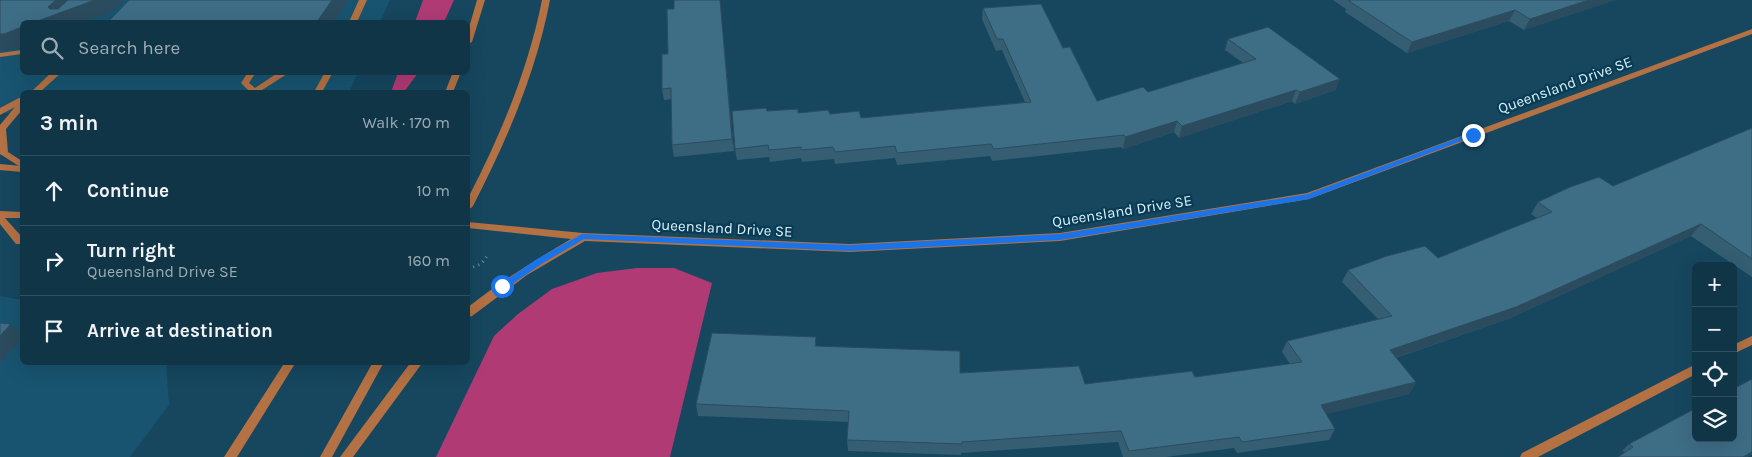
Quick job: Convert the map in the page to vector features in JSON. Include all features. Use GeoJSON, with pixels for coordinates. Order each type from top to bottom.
{"type":"FeatureCollection","features":[{"type":"Feature","properties":{"kind":"street"},"geometry":{"type":"LineString","coordinates":[[354,20],[363,0]]}},
{"type":"Feature","properties":{"kind":"street"},"geometry":{"type":"LineString","coordinates":[[470,36],[481,0]]}},
{"type":"Feature","properties":{"kind":"street"},"geometry":{"type":"LineString","coordinates":[[470,202],[495,155],[523,86],[542,22],[546,0]]}},
{"type":"Feature","properties":{"kind":"street","name":"Queensland Drive SE"},"geometry":{"type":"LineString","coordinates":[[470,224],[582,236],[850,248],[1060,237],[1309,196],[1752,32]]}},
{"type":"Feature","properties":{"kind":"street"},"geometry":{"type":"LineString","coordinates":[[0,55],[20,52]]}},
{"type":"Feature","properties":{"kind":"street"},"geometry":{"type":"LineString","coordinates":[[37,90],[55,75]]}},
{"type":"Feature","properties":{"kind":"street"},"geometry":{"type":"LineString","coordinates":[[250,75],[246,83],[252,90]]}},
{"type":"Feature","properties":{"kind":"street"},"geometry":{"type":"LineString","coordinates":[[257,90],[281,75]]}},
{"type":"Feature","properties":{"kind":"street"},"geometry":{"type":"LineString","coordinates":[[319,90],[327,75]]}},
{"type":"Feature","properties":{"kind":"street"},"geometry":{"type":"LineString","coordinates":[[449,90],[456,75]]}},
{"type":"Feature","properties":{"kind":"street"},"geometry":{"type":"LineString","coordinates":[[0,112],[20,101]]}},
{"type":"Feature","properties":{"kind":"street"},"geometry":{"type":"LineString","coordinates":[[20,107],[1,129],[4,153],[20,165]]}},
{"type":"Feature","properties":{"kind":"street"},"geometry":{"type":"LineString","coordinates":[[0,167],[20,167]]}},
{"type":"Feature","properties":{"kind":"street"},"geometry":{"type":"LineString","coordinates":[[0,214],[20,215]]}},
{"type":"Feature","properties":{"kind":"street"},"geometry":{"type":"LineString","coordinates":[[0,218],[20,240]]}},
{"type":"Feature","properties":{"kind":"street"},"geometry":{"type":"LineString","coordinates":[[470,311],[495,291],[582,236]]}},
{"type":"Feature","properties":{"kind":"street"},"geometry":{"type":"LineString","coordinates":[[1737,348],[1752,340]]}},
{"type":"Feature","properties":{"kind":"street"},"geometry":{"type":"LineString","coordinates":[[230,457],[288,365]]}},
{"type":"Feature","properties":{"kind":"street"},"geometry":{"type":"LineString","coordinates":[[326,457],[378,365]]}},
{"type":"Feature","properties":{"kind":"street"},"geometry":{"type":"LineString","coordinates":[[346,457],[416,365]]}},
{"type":"Feature","properties":{"kind":"street"},"geometry":{"type":"LineString","coordinates":[[1526,457],[1692,371]]}},
{"type":"Feature","properties":{"kind":"path"},"geometry":{"type":"LineString","coordinates":[[470,268],[481,264],[488,255]]}},
{"type":"Feature","properties":{"kind":"shaded area"},"geometry":{"type":"Polygon","coordinates":[[[0,0],[390,0],[381,20],[20,20],[20,75],[357,75],[350,90],[20,90],[20,114],[0,113],[0,0]]]}},
{"type":"Feature","properties":{"kind":"shaded area"},"geometry":{"type":"Polygon","coordinates":[[[423,0],[454,0],[445,20],[416,20],[423,0]]]}},
{"type":"Feature","properties":{"kind":"shaded area"},"geometry":{"type":"Polygon","coordinates":[[[397,75],[417,75],[405,90],[392,90],[397,75]]]}},
{"type":"Feature","properties":{"kind":"shaded area"},"geometry":{"type":"Polygon","coordinates":[[[637,268],[674,268],[712,283],[670,457],[436,457],[494,336],[518,314],[552,289],[597,273],[637,268]]]}},
{"type":"Feature","properties":{"kind":"shaded area"},"geometry":{"type":"Polygon","coordinates":[[[0,296],[20,300],[20,365],[166,365],[169,405],[130,457],[0,457],[0,296]]]}},
{"type":"Feature","properties":{"kind":"building"},"geometry":{"type":"Polygon","coordinates":[[[0,0],[56,0],[48,7],[50,9],[58,9],[68,0],[95,0],[40,20],[20,20],[20,28],[0,34],[0,0]]]}},
{"type":"Feature","properties":{"kind":"building"},"geometry":{"type":"Polygon","coordinates":[[[129,0],[332,0],[318,20],[110,20],[129,0]]]}},
{"type":"Feature","properties":{"kind":"building"},"geometry":{"type":"Polygon","coordinates":[[[674,0],[720,0],[732,139],[672,145],[671,88],[662,89],[662,54],[668,54],[667,9],[674,9],[674,0]]]}},
{"type":"Feature","properties":{"kind":"building"},"geometry":{"type":"Polygon","coordinates":[[[1589,0],[1530,19],[1515,10],[1412,42],[1349,1],[1589,0]]]}},
{"type":"Feature","properties":{"kind":"building"},"geometry":{"type":"Polygon","coordinates":[[[1041,4],[1063,48],[1070,47],[1097,101],[1143,87],[1148,92],[1256,59],[1228,39],[1268,27],[1340,79],[1300,92],[1296,90],[1182,126],[1177,121],[1125,137],[1124,135],[994,149],[991,144],[897,153],[895,146],[835,152],[833,147],[769,150],[768,145],[735,149],[732,111],[766,108],[767,111],[798,109],[798,113],[828,110],[830,114],[859,111],[861,118],[1031,102],[1003,39],[997,39],[983,8],[1041,4]]]}},
{"type":"Feature","properties":{"kind":"building"},"geometry":{"type":"Polygon","coordinates":[[[1752,128],[1752,259],[1701,224],[1516,307],[1390,350],[1416,382],[1321,405],[1335,429],[1242,442],[1239,437],[1129,451],[1121,431],[962,442],[962,444],[847,440],[849,411],[696,404],[712,333],[816,337],[815,346],[960,351],[960,373],[1079,366],[1085,384],[1192,371],[1195,377],[1302,362],[1287,341],[1392,316],[1348,270],[1387,256],[1425,246],[1438,258],[1552,212],[1538,202],[1570,187],[1599,177],[1613,186],[1752,128]]]}},
{"type":"Feature","properties":{"kind":"building"},"geometry":{"type":"Polygon","coordinates":[[[0,323],[11,324],[0,336],[0,323]]]}},
{"type":"Feature","properties":{"kind":"building"},"geometry":{"type":"Polygon","coordinates":[[[1752,379],[1752,452],[1743,457],[1618,457],[1633,447],[1629,444],[1692,410],[1692,442],[1737,442],[1737,387],[1752,379]]]}},
{"type":"Feature","properties":{"kind":"route"},"geometry":{"type":"LineString","coordinates":[[502,286],[582,236],[850,248],[1060,237],[1309,196],[1473,135]]}}]}
